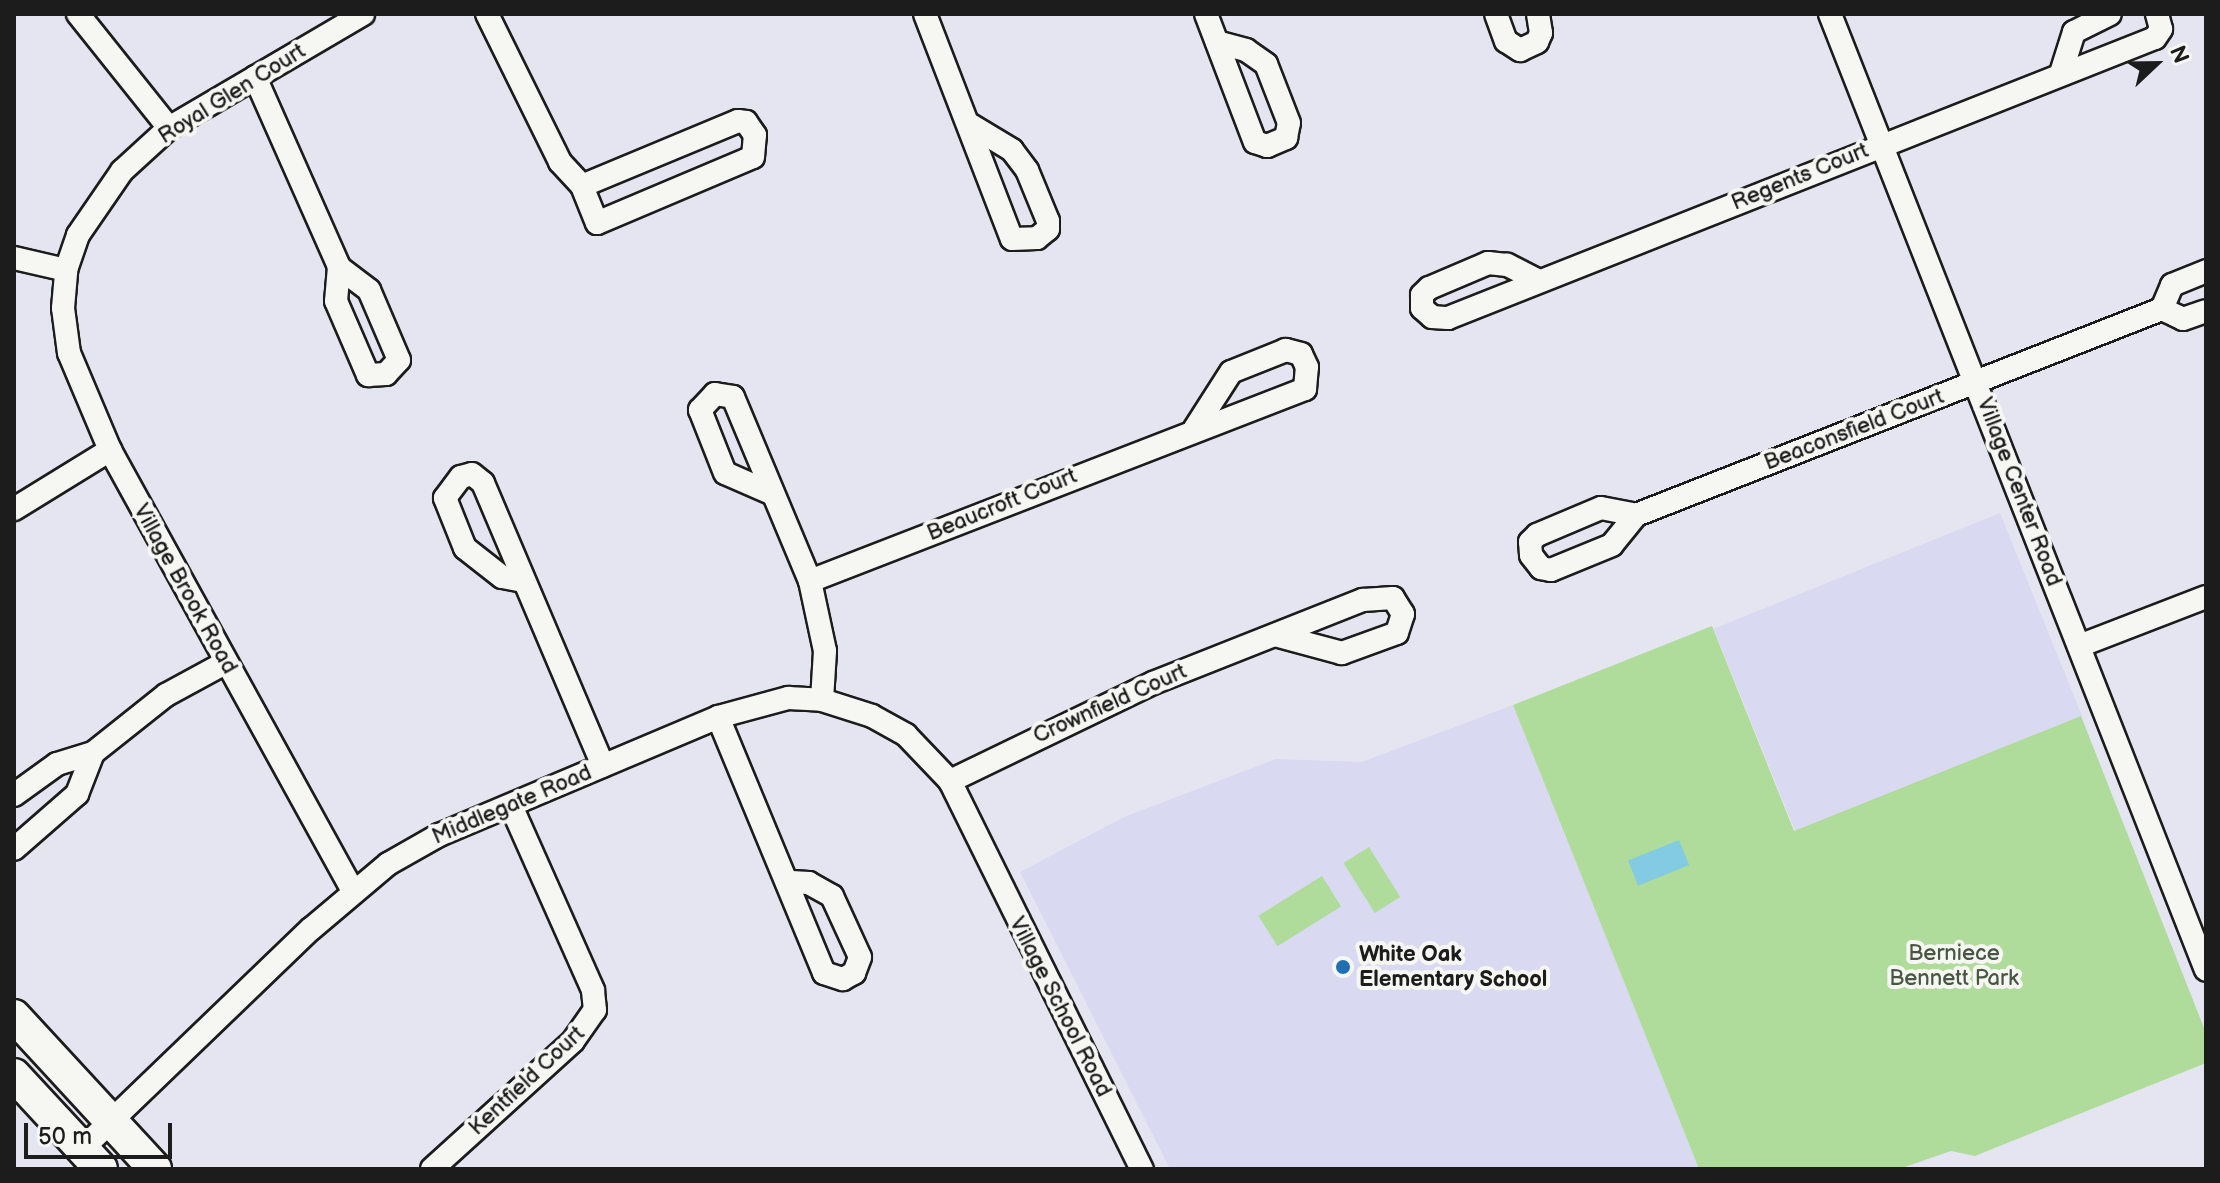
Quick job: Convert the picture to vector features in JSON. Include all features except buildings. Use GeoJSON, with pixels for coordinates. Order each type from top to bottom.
{"type":"FeatureCollection","features":[{"type":"Feature","properties":{"kind":"street"},"geometry":{"type":"LineString","coordinates":[[78,14],[169,128]]}},
{"type":"Feature","properties":{"kind":"street"},"geometry":{"type":"LineString","coordinates":[[487,14],[560,162],[582,186],[597,223],[753,157],[755,135],[738,121],[582,186]]}},
{"type":"Feature","properties":{"kind":"street"},"geometry":{"type":"LineString","coordinates":[[925,14],[1012,239],[1037,238],[1048,229],[1048,221],[1027,170],[1012,150],[969,124]]}},
{"type":"Feature","properties":{"kind":"street"},"geometry":{"type":"LineString","coordinates":[[1206,14],[1217,42]]}},
{"type":"Feature","properties":{"kind":"street"},"geometry":{"type":"LineString","coordinates":[[1496,14],[1506,41],[1520,50],[1537,42],[1541,33],[1538,14]]}},
{"type":"Feature","properties":{"kind":"street","name":"Village Center Road"},"geometry":{"type":"LineString","coordinates":[[1830,14],[2079,646],[2197,921],[2206,970]]}},
{"type":"Feature","properties":{"kind":"street"},"geometry":{"type":"LineString","coordinates":[[2061,73],[2074,32],[2110,14]]}},
{"type":"Feature","properties":{"kind":"street","name":"Regents Court"},"geometry":{"type":"LineString","coordinates":[[1539,281],[2155,38],[2161,29],[2157,14]]}},
{"type":"Feature","properties":{"kind":"street","name":"Royal Glen Court"},"geometry":{"type":"LineString","coordinates":[[66,270],[100,197],[169,128],[359,15]]}},
{"type":"Feature","properties":{"kind":"street"},"geometry":{"type":"LineString","coordinates":[[255,77],[339,267]]}},
{"type":"Feature","properties":{"kind":"street"},"geometry":{"type":"LineString","coordinates":[[14,258],[66,270]]}},
{"type":"Feature","properties":{"kind":"street","name":"Village Brook Road"},"geometry":{"type":"LineString","coordinates":[[66,270],[69,353],[110,450],[353,891]]}},
{"type":"Feature","properties":{"kind":"street"},"geometry":{"type":"LineString","coordinates":[[2162,309],[2172,285],[2206,271]]}},
{"type":"Feature","properties":{"kind":"street","name":"Beaconsfield Court"},"geometry":{"type":"LineString","coordinates":[[1636,515],[2162,309],[2183,319],[2206,311]]}},
{"type":"Feature","properties":{"kind":"street","name":"Beaucroft Court"},"geometry":{"type":"LineString","coordinates":[[810,581],[1195,428],[1305,389],[1307,367],[1301,354],[1286,350],[1231,372],[1195,428]]}},
{"type":"Feature","properties":{"kind":"street"},"geometry":{"type":"LineString","coordinates":[[14,509],[110,450]]}},
{"type":"Feature","properties":{"kind":"street"},"geometry":{"type":"LineString","coordinates":[[523,581],[502,577],[465,548],[445,498],[461,477],[472,474],[483,483],[603,766]]}},
{"type":"Feature","properties":{"kind":"street"},"geometry":{"type":"LineString","coordinates":[[773,494],[810,581],[825,651],[822,700]]}},
{"type":"Feature","properties":{"kind":"street","name":"Crownfield Court"},"geometry":{"type":"LineString","coordinates":[[950,781],[1050,728],[1275,635],[1382,596],[1393,598],[1403,614],[1397,633],[1342,653],[1275,635]]}},
{"type":"Feature","properties":{"kind":"street"},"geometry":{"type":"LineString","coordinates":[[2079,646],[2206,597]]}},
{"type":"Feature","properties":{"kind":"street"},"geometry":{"type":"LineString","coordinates":[[14,795],[57,764],[93,753],[134,717],[225,663]]}},
{"type":"Feature","properties":{"kind":"street","name":"Middlegate Road"},"geometry":{"type":"LineString","coordinates":[[91,1159],[109,1123],[353,891],[439,835],[718,717],[788,698],[822,700],[872,716],[906,735],[950,781],[979,846]]}},
{"type":"Feature","properties":{"kind":"street"},"geometry":{"type":"LineString","coordinates":[[718,717],[787,882]]}},
{"type":"Feature","properties":{"kind":"street"},"geometry":{"type":"LineString","coordinates":[[14,849],[77,794],[93,753]]}},
{"type":"Feature","properties":{"kind":"street","name":"Kentfield Court"},"geometry":{"type":"LineString","coordinates":[[432,1169],[573,1041],[595,1010],[593,990],[511,806]]}},
{"type":"Feature","properties":{"kind":"street","name":"Village School Road"},"geometry":{"type":"LineString","coordinates":[[979,846],[1142,1169]]}},
{"type":"Feature","properties":{"kind":"street"},"geometry":{"type":"LineString","coordinates":[[14,1016],[109,1123],[155,1169]]}},
{"type":"Feature","properties":{"kind":"street"},"geometry":{"type":"LineString","coordinates":[[14,1075],[91,1159]]}},
{"type":"Feature","properties":{"kind":"shaded area"},"geometry":{"type":"Polygon","coordinates":[[[2000,513],[2082,716],[1796,832],[1714,629],[2000,513]]]}},
{"type":"Feature","properties":{"kind":"shaded area","name":"White Oak Elementary School"},"geometry":{"type":"Polygon","coordinates":[[[1513,705],[1699,1169],[1170,1169],[1020,872],[1124,817],[1276,759],[1362,762],[1513,705]]]}},
{"type":"Feature","properties":{"kind":"green space","name":"Berniece Bennett Park"},"geometry":{"type":"Polygon","coordinates":[[[1712,626],[1794,831],[2081,716],[2206,1033],[2206,1063],[1975,1156],[1951,1151],[1899,1169],[1699,1169],[1513,705],[1712,626]]]}},
{"type":"Feature","properties":{"kind":"green space"},"geometry":{"type":"Polygon","coordinates":[[[1369,847],[1400,897],[1375,913],[1344,863],[1369,847]]]}},
{"type":"Feature","properties":{"kind":"green space"},"geometry":{"type":"Polygon","coordinates":[[[1322,876],[1341,907],[1277,946],[1258,916],[1322,876]]]}},
{"type":"Feature","properties":{"kind":"water"},"geometry":{"type":"Polygon","coordinates":[[[1679,840],[1689,865],[1638,886],[1628,861],[1679,840]]]}},
{"type":"Feature","properties":{"kind":"place","name":"White Oak Elementary School"},"geometry":{"type":"Point","coordinates":[1343,967]}}]}
